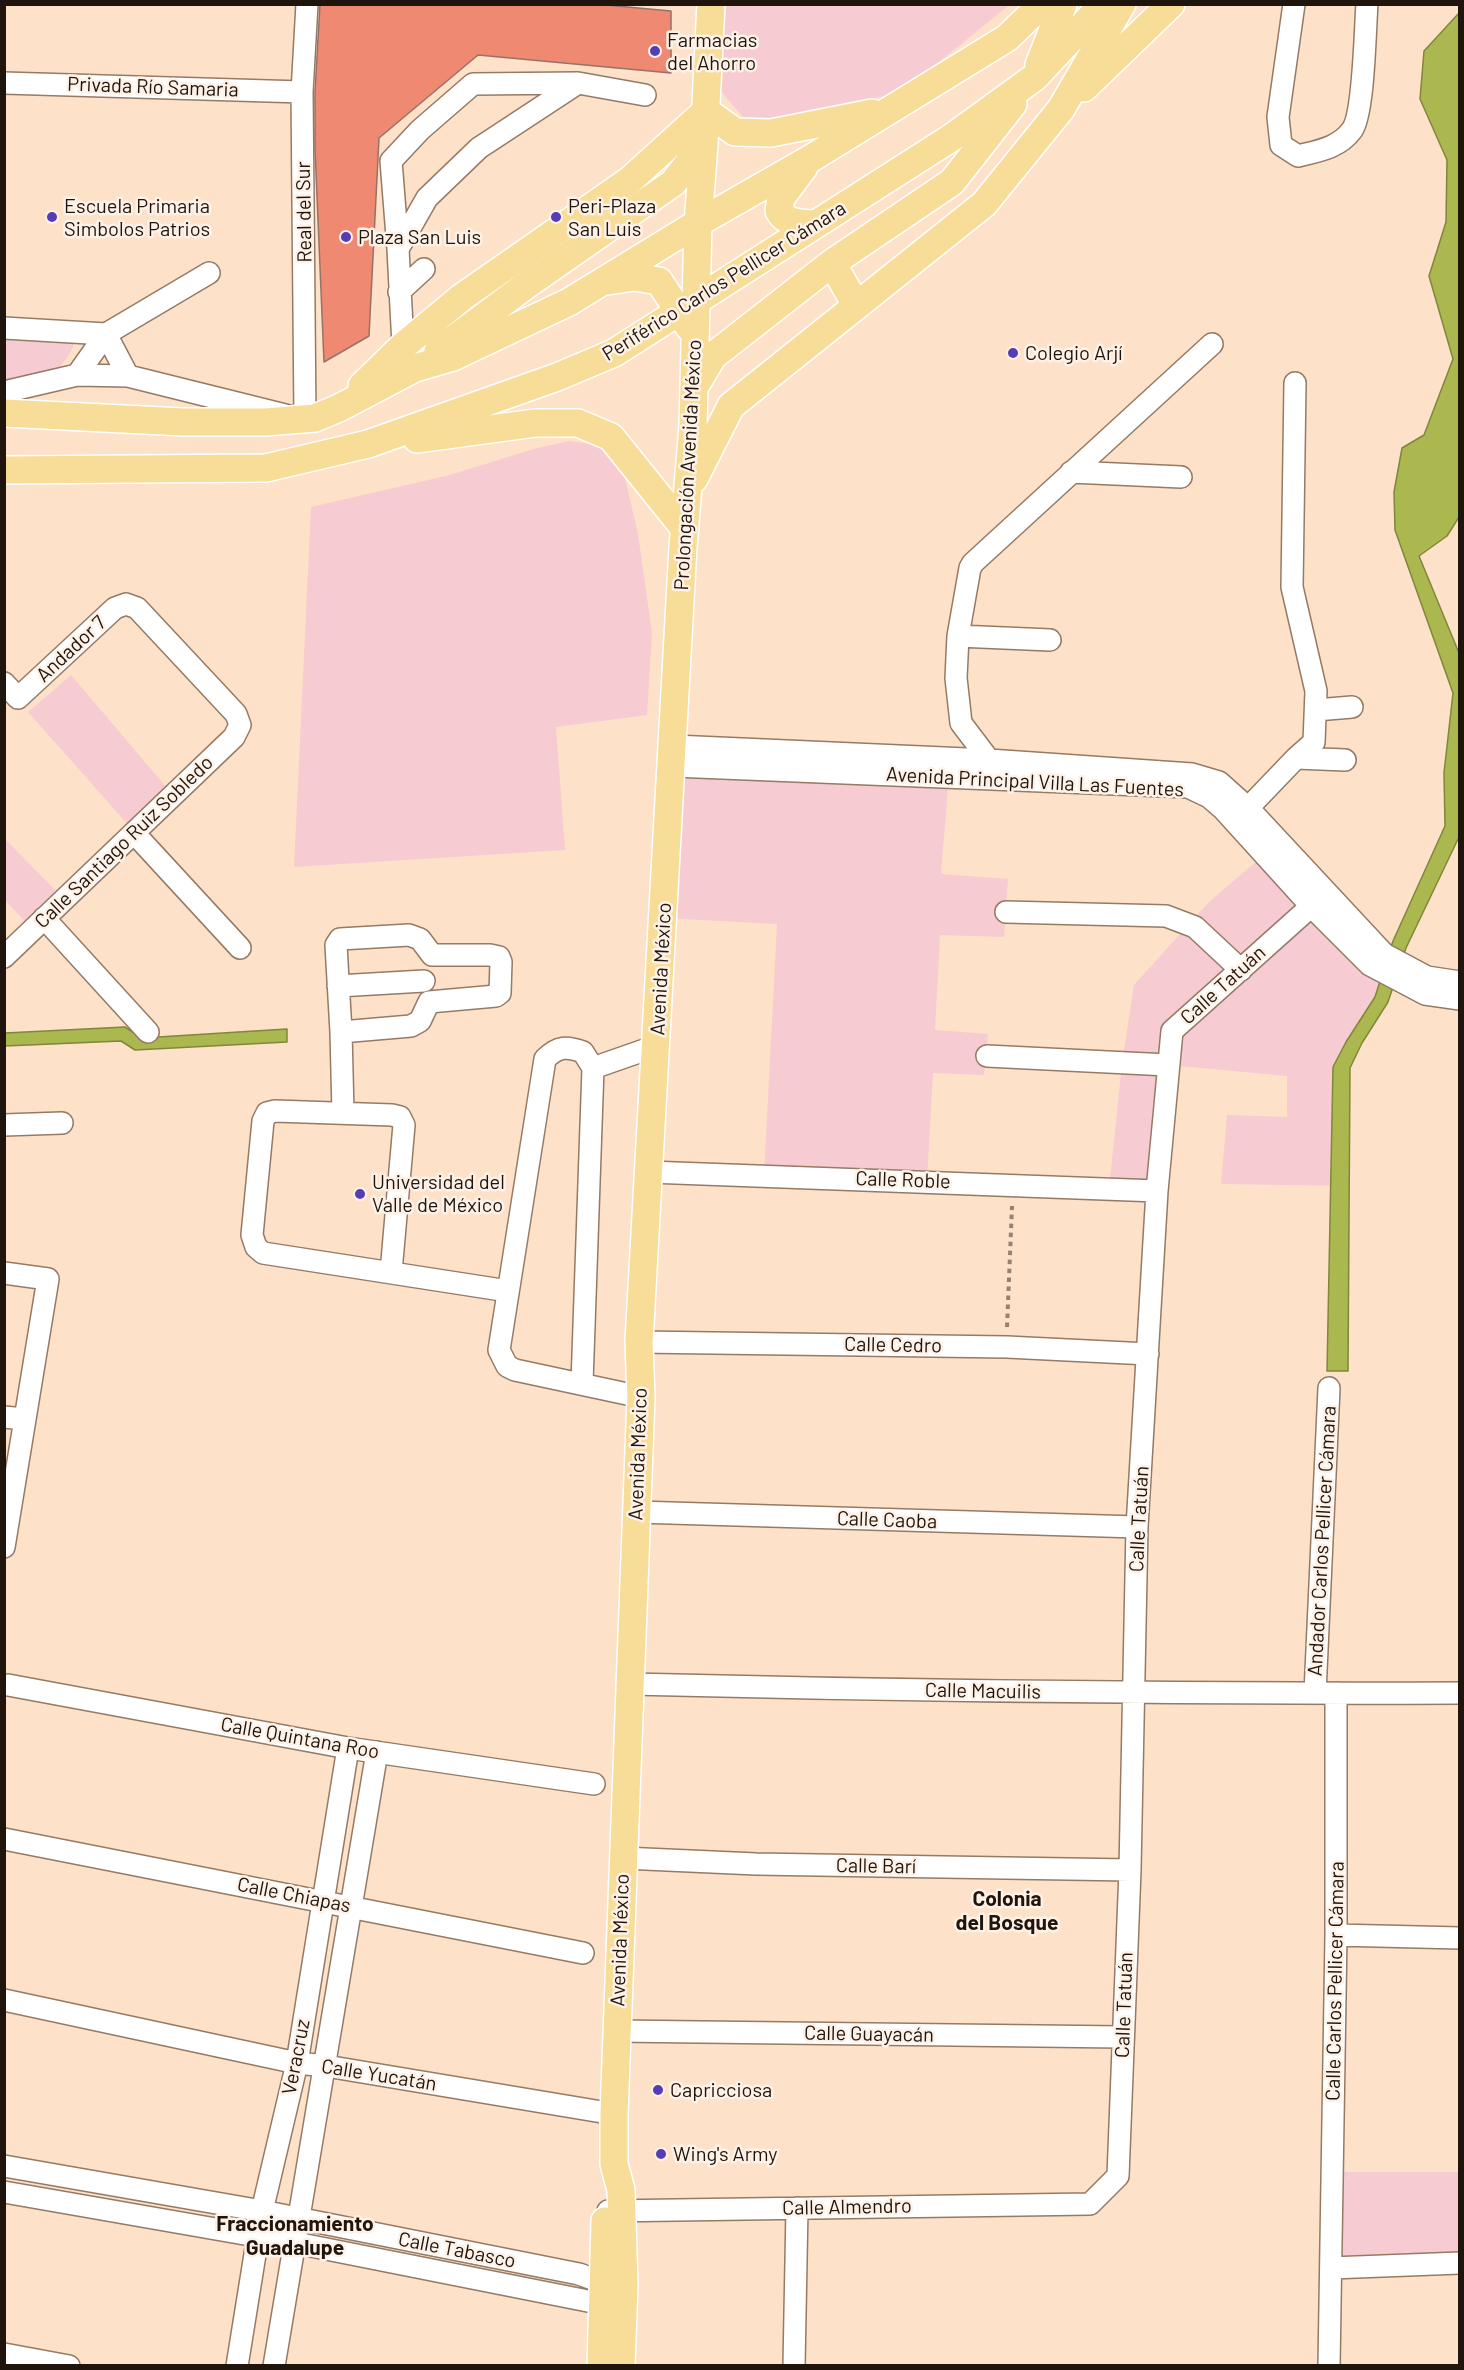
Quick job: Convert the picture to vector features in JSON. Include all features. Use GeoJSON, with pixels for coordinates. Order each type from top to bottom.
{"type":"FeatureCollection","features":[{"type":"Feature","properties":{"kind":"main road"},"geometry":{"type":"LineString","coordinates":[[601,283],[634,277],[659,282],[688,306],[697,262],[711,4]]}},
{"type":"Feature","properties":{"kind":"main road"},"geometry":{"type":"LineString","coordinates":[[488,328],[569,302],[698,223],[810,159],[1007,38],[1042,4]]}},
{"type":"Feature","properties":{"kind":"main road"},"geometry":{"type":"LineString","coordinates":[[694,388],[713,356],[832,263],[952,182],[1035,77],[1063,4]]}},
{"type":"Feature","properties":{"kind":"main road","name":"Periférico Carlos Pellicer Cámara"},"geometry":{"type":"LineString","coordinates":[[4,470],[266,468],[368,444],[556,378],[614,353],[951,138],[1035,77],[1103,4]]}},
{"type":"Feature","properties":{"kind":"main road"},"geometry":{"type":"LineString","coordinates":[[1061,109],[1122,4]]}},
{"type":"Feature","properties":{"kind":"main road"},"geometry":{"type":"LineString","coordinates":[[688,491],[731,406],[984,204],[1061,109],[1171,4]]}},
{"type":"Feature","properties":{"kind":"main road"},"geometry":{"type":"LineString","coordinates":[[706,111],[735,132],[771,133],[891,109]]}},
{"type":"Feature","properties":{"kind":"main road"},"geometry":{"type":"LineString","coordinates":[[266,468],[321,420],[409,357],[462,297],[630,180],[706,111]]}},
{"type":"Feature","properties":{"kind":"main road"},"geometry":{"type":"LineString","coordinates":[[409,357],[453,357],[673,183],[704,144]]}},
{"type":"Feature","properties":{"kind":"main road"},"geometry":{"type":"LineString","coordinates":[[810,159],[781,198],[779,211],[791,221],[815,224]]}},
{"type":"Feature","properties":{"kind":"main road"},"geometry":{"type":"LineString","coordinates":[[697,262],[717,271],[744,270]]}},
{"type":"Feature","properties":{"kind":"main road"},"geometry":{"type":"LineString","coordinates":[[832,263],[856,304]]}},
{"type":"Feature","properties":{"kind":"main road"},"geometry":{"type":"LineString","coordinates":[[462,297],[488,328]]}},
{"type":"Feature","properties":{"kind":"main road","name":"Prolongación Avenida México"},"geometry":{"type":"LineString","coordinates":[[673,756],[696,338],[688,306]]}},
{"type":"Feature","properties":{"kind":"main road"},"geometry":{"type":"LineString","coordinates":[[4,413],[183,422],[321,420]]}},
{"type":"Feature","properties":{"kind":"main road"},"geometry":{"type":"LineString","coordinates":[[368,444],[535,423],[578,423],[611,437],[684,529]]}},
{"type":"Feature","properties":{"kind":"main road","name":"Avenida México"},"geometry":{"type":"LineString","coordinates":[[621,2366],[614,2294],[613,2211],[621,2190],[614,2164],[616,2031],[641,1397],[639,1342],[673,756]]}},
{"type":"Feature","properties":{"kind":"main road","name":"Avenida México"},"geometry":{"type":"LineString","coordinates":[[601,2366],[614,2294]]}},
{"type":"Feature","properties":{"kind":"street","name":"Real del Sur"},"geometry":{"type":"LineString","coordinates":[[307,4],[302,92],[321,420]]}},
{"type":"Feature","properties":{"kind":"street"},"geometry":{"type":"LineString","coordinates":[[1294,4],[1278,117],[1281,146],[1299,156],[1330,149],[1353,130],[1360,103],[1367,4]]}},
{"type":"Feature","properties":{"kind":"street","name":"Privada Río Samaria"},"geometry":{"type":"LineString","coordinates":[[4,83],[302,92]]}},
{"type":"Feature","properties":{"kind":"street"},"geometry":{"type":"LineString","coordinates":[[398,249],[427,198],[479,148],[578,83]]}},
{"type":"Feature","properties":{"kind":"street"},"geometry":{"type":"LineString","coordinates":[[409,357],[399,292],[391,161],[443,108],[473,84],[578,83],[645,95]]}},
{"type":"Feature","properties":{"kind":"street"},"geometry":{"type":"LineString","coordinates":[[399,292],[424,269]]}},
{"type":"Feature","properties":{"kind":"street"},"geometry":{"type":"LineString","coordinates":[[77,375],[106,334],[209,273]]}},
{"type":"Feature","properties":{"kind":"street"},"geometry":{"type":"LineString","coordinates":[[4,328],[106,334]]}},
{"type":"Feature","properties":{"kind":"street"},"geometry":{"type":"LineString","coordinates":[[106,334],[128,376]]}},
{"type":"Feature","properties":{"kind":"street"},"geometry":{"type":"LineString","coordinates":[[989,760],[961,723],[956,678],[958,636],[970,568],[1071,472],[1212,344]]}},
{"type":"Feature","properties":{"kind":"street"},"geometry":{"type":"LineString","coordinates":[[4,392],[77,375],[128,376],[321,420]]}},
{"type":"Feature","properties":{"kind":"street"},"geometry":{"type":"LineString","coordinates":[[1248,808],[1314,742],[1316,691],[1292,587],[1295,383]]}},
{"type":"Feature","properties":{"kind":"street"},"geometry":{"type":"LineString","coordinates":[[1071,472],[1181,477]]}},
{"type":"Feature","properties":{"kind":"street","name":"Andador 7"},"geometry":{"type":"LineString","coordinates":[[11,691],[115,609],[126,604],[137,608],[236,714],[240,725]]}},
{"type":"Feature","properties":{"kind":"street"},"geometry":{"type":"LineString","coordinates":[[958,636],[1050,640]]}},
{"type":"Feature","properties":{"kind":"street"},"geometry":{"type":"LineString","coordinates":[[1316,710],[1352,707]]}},
{"type":"Feature","properties":{"kind":"street","name":"Calle Santiago Ruiz Sobledo"},"geometry":{"type":"LineString","coordinates":[[4,957],[234,736],[240,725]]}},
{"type":"Feature","properties":{"kind":"street","name":"Avenida Principal Villa Las Fuentes"},"geometry":{"type":"LineString","coordinates":[[673,756],[989,760],[1192,774],[1219,782],[1248,808],[1370,965],[1425,994],[1460,999]]}},
{"type":"Feature","properties":{"kind":"street","name":"Avenida Principal Villa Las Fuentes"},"geometry":{"type":"LineString","coordinates":[[673,756],[1188,787],[1209,796],[1319,900],[1384,954],[1427,977],[1460,982]]}},
{"type":"Feature","properties":{"kind":"street"},"geometry":{"type":"LineString","coordinates":[[1296,758],[1345,760]]}},
{"type":"Feature","properties":{"kind":"street"},"geometry":{"type":"LineString","coordinates":[[134,833],[240,948]]}},
{"type":"Feature","properties":{"kind":"street","name":"Calle Tatuán"},"geometry":{"type":"LineString","coordinates":[[1090,2204],[1118,2176],[1130,1870],[1137,1527],[1157,1191],[1172,1031],[1319,900]]}},
{"type":"Feature","properties":{"kind":"street"},"geometry":{"type":"LineString","coordinates":[[1006,912],[1166,915],[1195,927],[1241,970]]}},
{"type":"Feature","properties":{"kind":"street"},"geometry":{"type":"LineString","coordinates":[[44,918],[148,1032]]}},
{"type":"Feature","properties":{"kind":"street"},"geometry":{"type":"LineString","coordinates":[[343,1113],[336,945],[340,939],[409,935],[420,939],[432,955]]}},
{"type":"Feature","properties":{"kind":"street"},"geometry":{"type":"LineString","coordinates":[[341,1032],[411,1026],[420,1021],[429,1002],[424,981],[426,967],[432,955]]}},
{"type":"Feature","properties":{"kind":"street"},"geometry":{"type":"LineString","coordinates":[[429,1002],[491,997],[500,993],[501,962],[499,957],[432,955]]}},
{"type":"Feature","properties":{"kind":"street"},"geometry":{"type":"LineString","coordinates":[[338,986],[424,981]]}},
{"type":"Feature","properties":{"kind":"street"},"geometry":{"type":"LineString","coordinates":[[593,1068],[656,1046]]}},
{"type":"Feature","properties":{"kind":"street"},"geometry":{"type":"LineString","coordinates":[[582,1383],[593,1068],[584,1052],[568,1047],[555,1049],[545,1059],[499,1350],[507,1366],[515,1370],[641,1397]]}},
{"type":"Feature","properties":{"kind":"street"},"geometry":{"type":"LineString","coordinates":[[987,1056],[1168,1065]]}},
{"type":"Feature","properties":{"kind":"street"},"geometry":{"type":"LineString","coordinates":[[391,1272],[404,1125],[400,1117],[343,1113],[274,1111],[267,1113],[263,1121],[252,1235],[256,1247],[263,1253],[508,1291]]}},
{"type":"Feature","properties":{"kind":"street"},"geometry":{"type":"LineString","coordinates":[[4,1125],[62,1123]]}},
{"type":"Feature","properties":{"kind":"street","name":"Calle Roble"},"geometry":{"type":"LineString","coordinates":[[649,1172],[1157,1191]]}},
{"type":"Feature","properties":{"kind":"street"},"geometry":{"type":"LineString","coordinates":[[4,1273],[48,1279],[14,1418],[4,1547]]}},
{"type":"Feature","properties":{"kind":"street","name":"Calle Cedro"},"geometry":{"type":"LineString","coordinates":[[639,1342],[1007,1347],[1148,1354]]}},
{"type":"Feature","properties":{"kind":"street","name":"Andador Carlos Pellicer Cámara"},"geometry":{"type":"LineString","coordinates":[[1326,1693],[1329,1388]]}},
{"type":"Feature","properties":{"kind":"street","name":"Calle Caoba"},"geometry":{"type":"LineString","coordinates":[[637,1512],[1137,1527]]}},
{"type":"Feature","properties":{"kind":"street","name":"Calle Macuilis"},"geometry":{"type":"LineString","coordinates":[[631,1684],[815,1689],[1460,1693]]}},
{"type":"Feature","properties":{"kind":"street","name":"Calle Quintana Roo"},"geometry":{"type":"LineString","coordinates":[[8,1685],[348,1748],[594,1784]]}},
{"type":"Feature","properties":{"kind":"street","name":"Calle Carlos Pellicer Cámara"},"geometry":{"type":"LineString","coordinates":[[1326,1693],[1336,1935],[1329,2366]]}},
{"type":"Feature","properties":{"kind":"street","name":"Veracruz"},"geometry":{"type":"LineString","coordinates":[[237,2366],[262,2211],[297,2063],[348,1748]]}},
{"type":"Feature","properties":{"kind":"street","name":"Veracruz"},"geometry":{"type":"LineString","coordinates":[[274,2366],[377,1752]]}},
{"type":"Feature","properties":{"kind":"street","name":"Calle Chiapas"},"geometry":{"type":"LineString","coordinates":[[4,1839],[583,1953]]}},
{"type":"Feature","properties":{"kind":"street","name":"Calle Barí"},"geometry":{"type":"LineString","coordinates":[[623,1858],[756,1864],[1130,1870]]}},
{"type":"Feature","properties":{"kind":"street"},"geometry":{"type":"LineString","coordinates":[[1336,1935],[1460,1938]]}},
{"type":"Feature","properties":{"kind":"street","name":"Calle Yucatán"},"geometry":{"type":"LineString","coordinates":[[4,2000],[297,2063],[615,2114]]}},
{"type":"Feature","properties":{"kind":"street","name":"Calle Guayacán"},"geometry":{"type":"LineString","coordinates":[[616,2031],[1122,2037]]}},
{"type":"Feature","properties":{"kind":"street","name":"Calle Tabasco"},"geometry":{"type":"LineString","coordinates":[[4,2166],[262,2211],[579,2274],[614,2294]]}},
{"type":"Feature","properties":{"kind":"street","name":"Calle Tabasco"},"geometry":{"type":"LineString","coordinates":[[4,2192],[257,2238],[614,2294]]}},
{"type":"Feature","properties":{"kind":"street","name":"Calle Almendro"},"geometry":{"type":"LineString","coordinates":[[613,2211],[1090,2204]]}},
{"type":"Feature","properties":{"kind":"street"},"geometry":{"type":"LineString","coordinates":[[795,2366],[797,2208]]}},
{"type":"Feature","properties":{"kind":"street"},"geometry":{"type":"LineString","coordinates":[[1331,2268],[1460,2263]]}},
{"type":"Feature","properties":{"kind":"street"},"geometry":{"type":"LineString","coordinates":[[4,2354],[69,2366]]}},
{"type":"Feature","properties":{"kind":"path"},"geometry":{"type":"LineString","coordinates":[[1007,1347],[1012,1184]]}},
{"type":"Feature","properties":{"kind":"shaded area"},"geometry":{"type":"Polygon","coordinates":[[[726,5],[1009,5],[928,71],[884,96],[767,120],[743,117],[720,90],[726,5]]]}},
{"type":"Feature","properties":{"kind":"shaded area"},"geometry":{"type":"Polygon","coordinates":[[[1459,13],[1459,517],[1447,536],[1419,556],[1459,653],[1459,837],[1406,948],[1388,1002],[1362,1043],[1350,1068],[1348,1371],[1327,1371],[1333,1067],[1375,997],[1393,941],[1445,826],[1444,773],[1453,693],[1395,530],[1394,492],[1402,448],[1424,435],[1453,359],[1429,276],[1446,222],[1447,160],[1420,99],[1424,51],[1459,13]]]}},
{"type":"Feature","properties":{"kind":"shaded area"},"geometry":{"type":"Polygon","coordinates":[[[5,334],[75,340],[67,358],[53,372],[5,383],[5,334]]]}},
{"type":"Feature","properties":{"kind":"shaded area"},"geometry":{"type":"Polygon","coordinates":[[[569,441],[596,445],[610,453],[623,469],[638,534],[652,633],[647,715],[556,727],[565,850],[294,867],[311,507],[450,475],[537,448],[569,441]]]}},
{"type":"Feature","properties":{"kind":"shaded area"},"geometry":{"type":"Polygon","coordinates":[[[71,675],[173,795],[131,828],[28,712],[71,675]]]}},
{"type":"Feature","properties":{"kind":"shaded area"},"geometry":{"type":"Polygon","coordinates":[[[673,766],[949,777],[941,874],[1008,879],[1004,937],[940,935],[935,1030],[988,1034],[984,1075],[933,1073],[927,1181],[764,1175],[777,924],[664,918],[673,766]]]}},
{"type":"Feature","properties":{"kind":"shaded area"},"geometry":{"type":"Polygon","coordinates":[[[4,838],[60,895],[29,926],[5,900],[4,838]]]}},
{"type":"Feature","properties":{"kind":"shaded area"},"geometry":{"type":"Polygon","coordinates":[[[1265,854],[1397,979],[1388,1002],[1362,1043],[1350,1068],[1350,1186],[1221,1184],[1227,1115],[1287,1117],[1287,1076],[1168,1065],[1157,1191],[1109,1189],[1122,1064],[1134,985],[1209,902],[1265,854]]]}},
{"type":"Feature","properties":{"kind":"shaded area"},"geometry":{"type":"Polygon","coordinates":[[[125,1027],[142,1038],[287,1029],[287,1042],[135,1050],[121,1041],[5,1046],[5,1033],[125,1027]]]}},
{"type":"Feature","properties":{"kind":"shaded area"},"geometry":{"type":"Polygon","coordinates":[[[1333,2172],[1459,2172],[1459,2263],[1331,2268],[1333,2172]]]}},
{"type":"Feature","properties":{"kind":"building","name":"Plaza San Luis"},"geometry":{"type":"Polygon","coordinates":[[[320,4],[595,4],[671,11],[671,73],[478,55],[379,138],[369,336],[324,362],[315,149],[315,92],[320,4]]]}},
{"type":"Feature","properties":{"kind":"place","name":"Farmacias del Ahorro"},"geometry":{"type":"Point","coordinates":[655,51]}},
{"type":"Feature","properties":{"kind":"place","name":"Escuela Primaria Simbolos Patrios"},"geometry":{"type":"Point","coordinates":[52,217]}},
{"type":"Feature","properties":{"kind":"place","name":"Peri-Plaza San Luis"},"geometry":{"type":"Point","coordinates":[556,217]}},
{"type":"Feature","properties":{"kind":"place","name":"Plaza San Luis"},"geometry":{"type":"Point","coordinates":[346,237]}},
{"type":"Feature","properties":{"kind":"place","name":"Colegio Arjí"},"geometry":{"type":"Point","coordinates":[1013,353]}},
{"type":"Feature","properties":{"kind":"place","name":"Universidad del Valle de México"},"geometry":{"type":"Point","coordinates":[360,1194]}},
{"type":"Feature","properties":{"kind":"place","name":"Capricciosa"},"geometry":{"type":"Point","coordinates":[658,2090]}},
{"type":"Feature","properties":{"kind":"place","name":"Wing's Army"},"geometry":{"type":"Point","coordinates":[661,2154]}},
{"type":"Feature","properties":{"kind":"district","name":"Colonia del Bosque"},"geometry":{"type":"Point","coordinates":[1007,1911]}},
{"type":"Feature","properties":{"kind":"district","name":"Fraccionamiento Guadalupe"},"geometry":{"type":"Point","coordinates":[295,2236]}}]}
